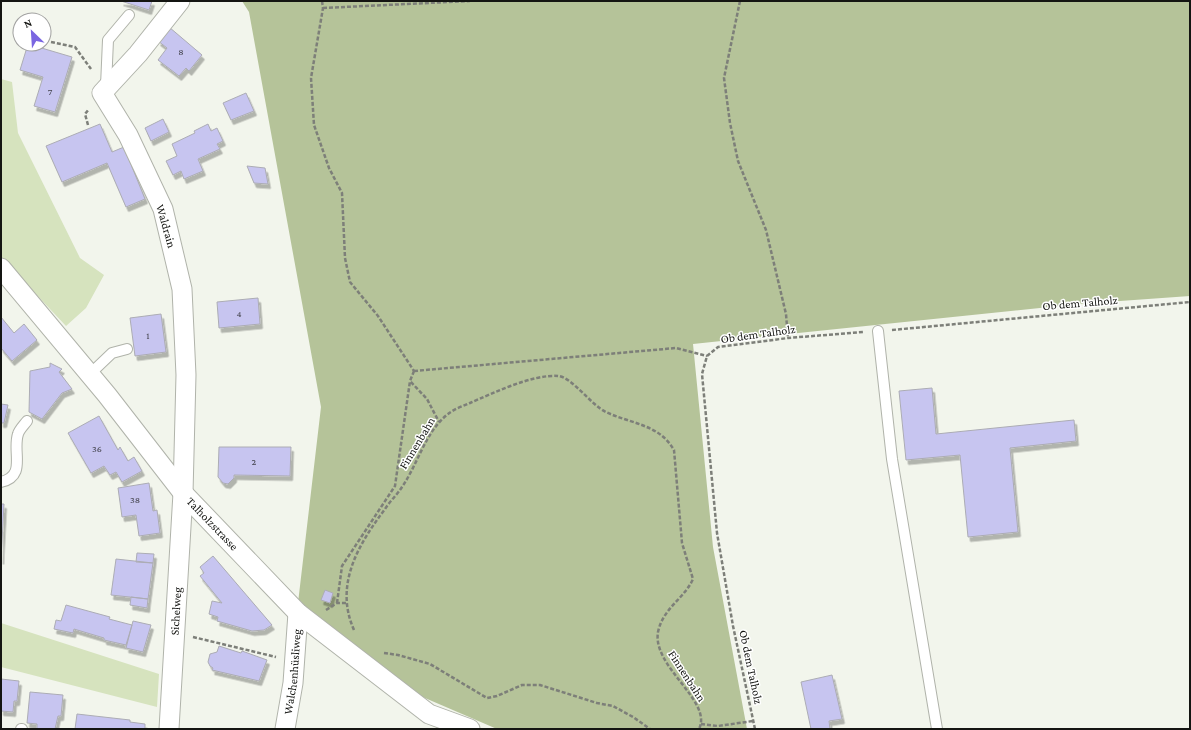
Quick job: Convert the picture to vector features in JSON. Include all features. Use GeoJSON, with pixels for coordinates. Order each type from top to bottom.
{"type":"FeatureCollection","features":[{"type":"Feature","properties":{"kind":"street"},"geometry":{"type":"LineString","coordinates":[[106,88],[138,54],[180,1]]}},
{"type":"Feature","properties":{"kind":"street","name":"Waldrain"},"geometry":{"type":"LineString","coordinates":[[106,88],[102,92],[128,135],[163,209],[182,289],[186,375],[183,493]]}},
{"type":"Feature","properties":{"kind":"street","name":"Talholzstrasse"},"geometry":{"type":"LineString","coordinates":[[1,268],[90,374],[183,493],[298,614],[429,714],[470,729]]}},
{"type":"Feature","properties":{"kind":"street","name":"Sichelweg"},"geometry":{"type":"LineString","coordinates":[[169,729],[183,493]]}},
{"type":"Feature","properties":{"kind":"street","name":"Walchenhüsliweg"},"geometry":{"type":"LineString","coordinates":[[285,729],[295,661],[298,614]]}},
{"type":"Feature","properties":{"kind":"lane"},"geometry":{"type":"LineString","coordinates":[[106,88],[108,40],[129,15]]}},
{"type":"Feature","properties":{"kind":"lane"},"geometry":{"type":"LineString","coordinates":[[878,331],[892,459],[937,729]]}},
{"type":"Feature","properties":{"kind":"lane"},"geometry":{"type":"LineString","coordinates":[[90,374],[112,353],[127,349]]}},
{"type":"Feature","properties":{"kind":"lane"},"geometry":{"type":"LineString","coordinates":[[1,482],[10,480],[16,472],[18,434],[27,421]]}},
{"type":"Feature","properties":{"kind":"path"},"geometry":{"type":"LineString","coordinates":[[322,1],[323,8],[311,78],[314,125],[329,168],[342,193],[345,258],[350,282],[378,316],[414,370]]}},
{"type":"Feature","properties":{"kind":"path"},"geometry":{"type":"LineString","coordinates":[[323,8],[470,1]]}},
{"type":"Feature","properties":{"kind":"path"},"geometry":{"type":"LineString","coordinates":[[740,1],[724,78],[730,123],[738,161],[766,230],[786,314],[788,338]]}},
{"type":"Feature","properties":{"kind":"path"},"geometry":{"type":"LineString","coordinates":[[52,42],[75,47],[106,88]]}},
{"type":"Feature","properties":{"kind":"path","name":"Ob dem Talholz"},"geometry":{"type":"LineString","coordinates":[[755,729],[732,626],[717,533],[702,374],[707,356],[718,347],[788,338],[1190,302]]}},
{"type":"Feature","properties":{"kind":"path"},"geometry":{"type":"LineString","coordinates":[[414,370],[676,348],[707,356]]}},
{"type":"Feature","properties":{"kind":"path"},"geometry":{"type":"LineString","coordinates":[[337,603],[342,566],[395,486],[410,381],[414,370]]}},
{"type":"Feature","properties":{"kind":"path","name":"Finnenbahn"},"geometry":{"type":"LineString","coordinates":[[355,632],[348,618],[345,598],[350,568],[365,538],[384,509],[402,487],[412,467],[439,422],[449,412],[498,391],[533,379],[560,375],[575,385],[597,408],[618,418],[658,432],[668,439],[674,450],[682,543],[693,579],[689,586],[667,610],[661,621],[657,644],[670,669],[698,706],[702,718],[701,724]]}},
{"type":"Feature","properties":{"kind":"path"},"geometry":{"type":"LineString","coordinates":[[410,381],[427,399],[439,422]]}},
{"type":"Feature","properties":{"kind":"path"},"geometry":{"type":"LineString","coordinates":[[175,633],[295,661]]}},
{"type":"Feature","properties":{"kind":"path"},"geometry":{"type":"LineString","coordinates":[[379,652],[404,656],[430,664],[486,698],[496,696],[522,685],[540,685],[597,703],[613,706],[633,716],[650,729]]}},
{"type":"Feature","properties":{"kind":"path"},"geometry":{"type":"LineString","coordinates":[[699,729],[701,724],[718,726],[754,721]]}},
{"type":"Feature","properties":{"kind":"shaded area"},"geometry":{"type":"Polygon","coordinates":[[[242,1],[1190,1],[1190,296],[1078,304],[693,344],[713,547],[747,729],[497,729],[411,692],[298,603],[321,407],[249,12],[242,1]]]}},
{"type":"Feature","properties":{"kind":"shaded area"},"geometry":{"type":"Polygon","coordinates":[[[1,79],[12,82],[18,133],[80,258],[104,275],[86,308],[66,326],[1,257],[1,79]]]}},
{"type":"Feature","properties":{"kind":"shaded area"},"geometry":{"type":"Polygon","coordinates":[[[1,623],[159,674],[157,707],[1,667],[1,623]]]}},
{"type":"Feature","properties":{"kind":"building"},"geometry":{"type":"Polygon","coordinates":[[[121,1],[152,1],[149,10],[121,1]]]}},
{"type":"Feature","properties":{"kind":"building"},"geometry":{"type":"Polygon","coordinates":[[[169,27],[202,55],[189,71],[186,68],[179,76],[158,60],[167,48],[158,41],[169,27]]]}},
{"type":"Feature","properties":{"kind":"building"},"geometry":{"type":"Polygon","coordinates":[[[52,51],[72,57],[55,112],[34,106],[43,77],[20,70],[26,52],[52,51]]]}},
{"type":"Feature","properties":{"kind":"building"},"geometry":{"type":"Polygon","coordinates":[[[246,93],[254,111],[231,120],[223,103],[246,93]]]}},
{"type":"Feature","properties":{"kind":"building"},"geometry":{"type":"Polygon","coordinates":[[[163,119],[169,132],[151,141],[145,128],[163,119]]]}},
{"type":"Feature","properties":{"kind":"building"},"geometry":{"type":"Polygon","coordinates":[[[100,124],[112,152],[124,147],[145,199],[126,207],[107,163],[62,182],[46,146],[100,124]]]}},
{"type":"Feature","properties":{"kind":"building"},"geometry":{"type":"Polygon","coordinates":[[[208,124],[211,131],[217,128],[223,141],[217,144],[220,149],[198,159],[203,171],[184,179],[181,171],[173,175],[166,161],[177,156],[172,144],[195,133],[194,131],[208,124]]]}},
{"type":"Feature","properties":{"kind":"building"},"geometry":{"type":"Polygon","coordinates":[[[247,166],[265,168],[268,184],[254,183],[247,166]]]}},
{"type":"Feature","properties":{"kind":"building"},"geometry":{"type":"Polygon","coordinates":[[[258,298],[260,324],[219,328],[217,302],[258,298]]]}},
{"type":"Feature","properties":{"kind":"building"},"geometry":{"type":"Polygon","coordinates":[[[161,314],[166,352],[135,356],[130,318],[161,314]]]}},
{"type":"Feature","properties":{"kind":"building"},"geometry":{"type":"Polygon","coordinates":[[[1,317],[14,333],[24,324],[37,340],[12,361],[1,348],[1,317]]]}},
{"type":"Feature","properties":{"kind":"building"},"geometry":{"type":"Polygon","coordinates":[[[50,363],[62,369],[59,372],[72,389],[62,393],[42,419],[29,412],[30,371],[50,367],[50,363]]]}},
{"type":"Feature","properties":{"kind":"building"},"geometry":{"type":"Polygon","coordinates":[[[932,388],[936,434],[1074,420],[1076,441],[1010,448],[1018,532],[968,537],[960,455],[906,460],[899,391],[932,388]]]}},
{"type":"Feature","properties":{"kind":"building"},"geometry":{"type":"Polygon","coordinates":[[[1,404],[8,405],[4,423],[1,423],[1,404]]]}},
{"type":"Feature","properties":{"kind":"building"},"geometry":{"type":"Polygon","coordinates":[[[99,416],[118,450],[120,447],[128,461],[134,457],[142,471],[122,482],[116,472],[110,475],[104,466],[91,473],[68,433],[99,416]]]}},
{"type":"Feature","properties":{"kind":"building"},"geometry":{"type":"Polygon","coordinates":[[[219,447],[291,447],[290,476],[234,475],[234,478],[228,484],[223,483],[218,477],[219,447]]]}},
{"type":"Feature","properties":{"kind":"building"},"geometry":{"type":"Polygon","coordinates":[[[149,483],[153,511],[157,510],[160,533],[139,536],[136,515],[122,517],[118,488],[149,483]]]}},
{"type":"Feature","properties":{"kind":"building"},"geometry":{"type":"Polygon","coordinates":[[[1,504],[4,504],[1,560],[1,504]]]}},
{"type":"Feature","properties":{"kind":"building"},"geometry":{"type":"Polygon","coordinates":[[[137,553],[154,554],[153,563],[136,562],[137,553]]]}},
{"type":"Feature","properties":{"kind":"building"},"geometry":{"type":"Polygon","coordinates":[[[213,556],[272,625],[264,630],[252,631],[217,621],[218,617],[209,614],[212,601],[222,603],[200,576],[204,573],[200,567],[213,556]]]}},
{"type":"Feature","properties":{"kind":"building"},"geometry":{"type":"Polygon","coordinates":[[[116,559],[153,563],[148,599],[111,595],[116,559]]]}},
{"type":"Feature","properties":{"kind":"building"},"geometry":{"type":"Polygon","coordinates":[[[325,590],[333,593],[330,603],[321,600],[325,590]]]}},
{"type":"Feature","properties":{"kind":"building"},"geometry":{"type":"Polygon","coordinates":[[[131,597],[148,599],[147,608],[130,605],[131,597]]]}},
{"type":"Feature","properties":{"kind":"building"},"geometry":{"type":"Polygon","coordinates":[[[66,605],[110,617],[109,619],[132,625],[126,645],[104,640],[104,638],[74,629],[73,633],[54,629],[56,620],[61,621],[66,605]]]}},
{"type":"Feature","properties":{"kind":"building"},"geometry":{"type":"Polygon","coordinates":[[[133,621],[151,625],[143,652],[126,648],[133,621]]]}},
{"type":"Feature","properties":{"kind":"building"},"geometry":{"type":"Polygon","coordinates":[[[219,646],[241,653],[242,651],[267,660],[259,681],[212,670],[213,668],[208,662],[210,654],[217,652],[219,646]]]}},
{"type":"Feature","properties":{"kind":"building"},"geometry":{"type":"Polygon","coordinates":[[[832,675],[842,719],[829,721],[830,729],[811,729],[801,682],[832,675]]]}},
{"type":"Feature","properties":{"kind":"building"},"geometry":{"type":"Polygon","coordinates":[[[1,679],[19,681],[17,701],[14,701],[13,712],[1,711],[1,679]]]}},
{"type":"Feature","properties":{"kind":"building"},"geometry":{"type":"Polygon","coordinates":[[[30,692],[63,695],[61,716],[58,716],[55,729],[37,729],[37,724],[27,723],[30,692]]]}},
{"type":"Feature","properties":{"kind":"building"},"geometry":{"type":"Polygon","coordinates":[[[77,714],[130,720],[130,722],[145,724],[145,729],[75,729],[77,714]]]}}]}
